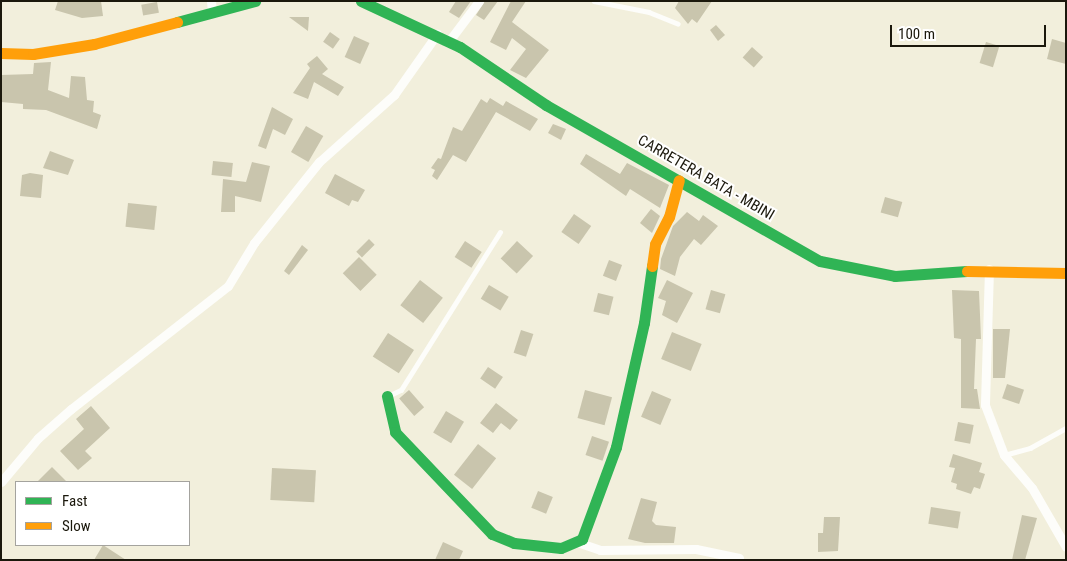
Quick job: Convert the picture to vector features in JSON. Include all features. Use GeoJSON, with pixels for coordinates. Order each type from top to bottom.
{"type":"FeatureCollection","features":[{"type":"Feature","properties":{"kind":"main road"},"geometry":{"type":"LineString","coordinates":[[1,53],[33,54],[94,44],[212,6],[255,1]]}},
{"type":"Feature","properties":{"kind":"main road","name":"CARRETERA BATA - MBINI"},"geometry":{"type":"LineString","coordinates":[[361,1],[449,41],[499,70],[546,105],[820,261],[895,276],[989,269],[1066,273]]}},
{"type":"Feature","properties":{"kind":"main road"},"geometry":{"type":"LineString","coordinates":[[387,396],[395,432],[409,450],[492,534],[514,543],[561,548],[577,542],[584,534],[606,485],[644,323],[654,244],[669,216],[679,180]]}},
{"type":"Feature","properties":{"kind":"street"},"geometry":{"type":"LineString","coordinates":[[449,41],[479,1]]}},
{"type":"Feature","properties":{"kind":"street"},"geometry":{"type":"LineString","coordinates":[[1,482],[38,438],[71,409],[228,286],[254,243],[318,162],[384,106],[436,34]]}},
{"type":"Feature","properties":{"kind":"street"},"geometry":{"type":"LineString","coordinates":[[989,269],[984,398],[1004,455],[1032,488],[1066,547]]}},
{"type":"Feature","properties":{"kind":"street"},"geometry":{"type":"LineString","coordinates":[[577,542],[600,550],[696,549],[739,558]]}},
{"type":"Feature","properties":{"kind":"lane"},"geometry":{"type":"LineString","coordinates":[[594,1],[649,12],[678,24]]}},
{"type":"Feature","properties":{"kind":"lane"},"geometry":{"type":"LineString","coordinates":[[387,396],[401,390],[500,232]]}},
{"type":"Feature","properties":{"kind":"lane"},"geometry":{"type":"LineString","coordinates":[[1004,455],[1030,448],[1066,428]]}},
{"type":"Feature","properties":{"kind":"building"},"geometry":{"type":"Polygon","coordinates":[[[58,1],[101,1],[103,16],[82,18],[55,10],[58,1]]]}},
{"type":"Feature","properties":{"kind":"building"},"geometry":{"type":"Polygon","coordinates":[[[456,1],[471,1],[459,18],[449,12],[456,1]]]}},
{"type":"Feature","properties":{"kind":"building"},"geometry":{"type":"Polygon","coordinates":[[[485,1],[498,1],[484,20],[476,15],[485,1]]]}},
{"type":"Feature","properties":{"kind":"building"},"geometry":{"type":"Polygon","coordinates":[[[511,1],[526,1],[512,22],[549,50],[526,78],[510,70],[526,49],[512,38],[506,50],[490,42],[511,1]]]}},
{"type":"Feature","properties":{"kind":"building"},"geometry":{"type":"Polygon","coordinates":[[[679,1],[712,1],[697,23],[692,19],[688,24],[675,8],[679,1]]]}},
{"type":"Feature","properties":{"kind":"building"},"geometry":{"type":"Polygon","coordinates":[[[157,2],[159,13],[143,16],[141,5],[157,2]]]}},
{"type":"Feature","properties":{"kind":"building"},"geometry":{"type":"Polygon","coordinates":[[[289,17],[309,17],[308,31],[289,17]]]}},
{"type":"Feature","properties":{"kind":"building"},"geometry":{"type":"Polygon","coordinates":[[[716,25],[725,35],[718,41],[710,30],[716,25]]]}},
{"type":"Feature","properties":{"kind":"building"},"geometry":{"type":"Polygon","coordinates":[[[330,32],[340,39],[333,49],[323,42],[330,32]]]}},
{"type":"Feature","properties":{"kind":"building"},"geometry":{"type":"Polygon","coordinates":[[[354,36],[370,43],[360,64],[345,57],[354,36]]]}},
{"type":"Feature","properties":{"kind":"building"},"geometry":{"type":"Polygon","coordinates":[[[1052,39],[1066,43],[1066,64],[1047,59],[1052,39]]]}},
{"type":"Feature","properties":{"kind":"building"},"geometry":{"type":"Polygon","coordinates":[[[986,42],[999,46],[993,67],[980,63],[986,42]]]}},
{"type":"Feature","properties":{"kind":"building"},"geometry":{"type":"Polygon","coordinates":[[[752,47],[763,57],[754,67],[743,57],[752,47]]]}},
{"type":"Feature","properties":{"kind":"building"},"geometry":{"type":"Polygon","coordinates":[[[317,56],[328,69],[322,74],[344,87],[338,96],[314,82],[308,99],[293,93],[310,68],[307,64],[317,56]]]}},
{"type":"Feature","properties":{"kind":"building"},"geometry":{"type":"Polygon","coordinates":[[[51,62],[48,90],[69,98],[71,76],[85,77],[87,100],[94,101],[93,112],[101,115],[97,129],[46,110],[23,109],[23,104],[1,102],[1,75],[33,74],[34,63],[51,62]]]}},
{"type":"Feature","properties":{"kind":"building"},"geometry":{"type":"Polygon","coordinates":[[[490,98],[503,106],[506,101],[538,119],[530,131],[496,112],[466,162],[453,155],[437,180],[432,176],[435,170],[431,168],[438,158],[441,159],[453,127],[462,131],[481,99],[487,103],[490,98]]]}},
{"type":"Feature","properties":{"kind":"building"},"geometry":{"type":"Polygon","coordinates":[[[272,107],[293,119],[285,135],[273,129],[266,149],[258,146],[272,107]]]}},
{"type":"Feature","properties":{"kind":"building"},"geometry":{"type":"Polygon","coordinates":[[[553,124],[566,129],[561,140],[548,133],[553,124]]]}},
{"type":"Feature","properties":{"kind":"building"},"geometry":{"type":"Polygon","coordinates":[[[306,126],[323,136],[308,162],[291,152],[306,126]]]}},
{"type":"Feature","properties":{"kind":"building"},"geometry":{"type":"Polygon","coordinates":[[[50,151],[74,160],[68,175],[43,168],[50,151]]]}},
{"type":"Feature","properties":{"kind":"building"},"geometry":{"type":"Polygon","coordinates":[[[586,154],[620,174],[627,163],[669,185],[660,208],[630,189],[626,196],[580,164],[586,154]]]}},
{"type":"Feature","properties":{"kind":"building"},"geometry":{"type":"Polygon","coordinates":[[[213,161],[233,163],[231,177],[212,175],[213,161]]]}},
{"type":"Feature","properties":{"kind":"building"},"geometry":{"type":"Polygon","coordinates":[[[252,162],[270,166],[261,202],[235,196],[235,212],[221,212],[223,179],[246,182],[252,162]]]}},
{"type":"Feature","properties":{"kind":"building"},"geometry":{"type":"Polygon","coordinates":[[[30,173],[43,175],[41,198],[20,196],[22,175],[30,173]]]}},
{"type":"Feature","properties":{"kind":"building"},"geometry":{"type":"Polygon","coordinates":[[[335,174],[365,190],[358,202],[352,200],[349,206],[325,193],[335,174]]]}},
{"type":"Feature","properties":{"kind":"building"},"geometry":{"type":"Polygon","coordinates":[[[885,197],[902,202],[898,217],[881,212],[885,197]]]}},
{"type":"Feature","properties":{"kind":"building"},"geometry":{"type":"Polygon","coordinates":[[[128,203],[157,206],[154,230],[125,227],[128,203]]]}},
{"type":"Feature","properties":{"kind":"building"},"geometry":{"type":"Polygon","coordinates":[[[651,209],[660,216],[652,233],[640,223],[651,209]]]}},
{"type":"Feature","properties":{"kind":"building"},"geometry":{"type":"Polygon","coordinates":[[[687,212],[699,221],[703,215],[718,226],[701,245],[694,239],[680,257],[675,276],[660,269],[661,259],[673,226],[687,212]]]}},
{"type":"Feature","properties":{"kind":"building"},"geometry":{"type":"Polygon","coordinates":[[[574,214],[591,226],[579,244],[561,232],[574,214]]]}},
{"type":"Feature","properties":{"kind":"building"},"geometry":{"type":"Polygon","coordinates":[[[369,239],[375,245],[362,257],[356,252],[369,239]]]}},
{"type":"Feature","properties":{"kind":"building"},"geometry":{"type":"Polygon","coordinates":[[[465,241],[482,252],[471,268],[455,257],[465,241]]]}},
{"type":"Feature","properties":{"kind":"building"},"geometry":{"type":"Polygon","coordinates":[[[517,241],[533,256],[517,274],[501,259],[517,241]]]}},
{"type":"Feature","properties":{"kind":"building"},"geometry":{"type":"Polygon","coordinates":[[[302,245],[308,250],[289,275],[284,271],[302,245]]]}},
{"type":"Feature","properties":{"kind":"building"},"geometry":{"type":"Polygon","coordinates":[[[359,257],[377,275],[360,291],[343,273],[359,257]]]}},
{"type":"Feature","properties":{"kind":"building"},"geometry":{"type":"Polygon","coordinates":[[[609,260],[622,265],[616,281],[603,276],[609,260]]]}},
{"type":"Feature","properties":{"kind":"building"},"geometry":{"type":"Polygon","coordinates":[[[420,280],[443,298],[423,323],[400,305],[420,280]]]}},
{"type":"Feature","properties":{"kind":"building"},"geometry":{"type":"Polygon","coordinates":[[[667,280],[693,293],[677,323],[662,315],[666,301],[658,298],[667,280]]]}},
{"type":"Feature","properties":{"kind":"building"},"geometry":{"type":"Polygon","coordinates":[[[489,285],[509,297],[500,311],[481,299],[489,285]]]}},
{"type":"Feature","properties":{"kind":"building"},"geometry":{"type":"Polygon","coordinates":[[[711,290],[725,294],[720,313],[705,309],[711,290]]]}},
{"type":"Feature","properties":{"kind":"building"},"geometry":{"type":"Polygon","coordinates":[[[952,290],[979,291],[981,339],[976,339],[974,389],[977,389],[980,409],[961,408],[961,339],[954,338],[952,290]]]}},
{"type":"Feature","properties":{"kind":"building"},"geometry":{"type":"Polygon","coordinates":[[[598,293],[614,297],[609,315],[593,311],[598,293]]]}},
{"type":"Feature","properties":{"kind":"building"},"geometry":{"type":"Polygon","coordinates":[[[993,329],[1010,329],[1005,378],[993,378],[993,329]]]}},
{"type":"Feature","properties":{"kind":"building"},"geometry":{"type":"Polygon","coordinates":[[[521,330],[533,334],[526,357],[514,353],[521,330]]]}},
{"type":"Feature","properties":{"kind":"building"},"geometry":{"type":"Polygon","coordinates":[[[672,332],[702,344],[691,371],[661,359],[672,332]]]}},
{"type":"Feature","properties":{"kind":"building"},"geometry":{"type":"Polygon","coordinates":[[[388,333],[414,350],[399,373],[373,356],[388,333]]]}},
{"type":"Feature","properties":{"kind":"building"},"geometry":{"type":"Polygon","coordinates":[[[488,367],[503,377],[495,389],[480,379],[488,367]]]}},
{"type":"Feature","properties":{"kind":"building"},"geometry":{"type":"Polygon","coordinates":[[[1007,384],[1024,390],[1019,404],[1002,398],[1007,384]]]}},
{"type":"Feature","properties":{"kind":"building"},"geometry":{"type":"Polygon","coordinates":[[[409,390],[424,407],[414,416],[399,399],[409,390]]]}},
{"type":"Feature","properties":{"kind":"building"},"geometry":{"type":"Polygon","coordinates":[[[585,390],[612,397],[605,425],[577,418],[585,390]]]}},
{"type":"Feature","properties":{"kind":"building"},"geometry":{"type":"Polygon","coordinates":[[[652,391],[671,399],[660,425],[641,417],[652,391]]]}},
{"type":"Feature","properties":{"kind":"building"},"geometry":{"type":"Polygon","coordinates":[[[496,403],[518,420],[510,430],[501,423],[493,433],[480,423],[496,403]]]}},
{"type":"Feature","properties":{"kind":"building"},"geometry":{"type":"Polygon","coordinates":[[[91,406],[110,428],[85,451],[92,458],[78,470],[60,451],[84,429],[76,419],[91,406]]]}},
{"type":"Feature","properties":{"kind":"building"},"geometry":{"type":"Polygon","coordinates":[[[446,411],[464,422],[451,443],[433,432],[446,411]]]}},
{"type":"Feature","properties":{"kind":"building"},"geometry":{"type":"Polygon","coordinates":[[[958,422],[974,425],[970,444],[954,441],[958,422]]]}},
{"type":"Feature","properties":{"kind":"building"},"geometry":{"type":"Polygon","coordinates":[[[592,436],[609,442],[603,461],[585,455],[592,436]]]}},
{"type":"Feature","properties":{"kind":"building"},"geometry":{"type":"Polygon","coordinates":[[[478,444],[496,458],[472,489],[454,475],[478,444]]]}},
{"type":"Feature","properties":{"kind":"building"},"geometry":{"type":"Polygon","coordinates":[[[953,454],[982,463],[979,472],[985,474],[980,489],[974,487],[971,494],[956,489],[957,484],[951,482],[955,468],[949,467],[953,454]]]}},
{"type":"Feature","properties":{"kind":"building"},"geometry":{"type":"Polygon","coordinates":[[[52,467],[66,481],[38,481],[52,467]]]}},
{"type":"Feature","properties":{"kind":"building"},"geometry":{"type":"Polygon","coordinates":[[[272,468],[316,470],[314,502],[270,500],[272,468]]]}},
{"type":"Feature","properties":{"kind":"building"},"geometry":{"type":"Polygon","coordinates":[[[538,491],[553,497],[546,514],[531,508],[538,491]]]}},
{"type":"Feature","properties":{"kind":"building"},"geometry":{"type":"Polygon","coordinates":[[[641,498],[657,502],[652,521],[656,525],[676,527],[674,543],[645,543],[628,539],[641,498]]]}},
{"type":"Feature","properties":{"kind":"building"},"geometry":{"type":"Polygon","coordinates":[[[931,507],[961,512],[958,528],[928,524],[931,507]]]}},
{"type":"Feature","properties":{"kind":"building"},"geometry":{"type":"Polygon","coordinates":[[[1022,515],[1037,518],[1025,560],[1012,560],[1022,515]]]}},
{"type":"Feature","properties":{"kind":"building"},"geometry":{"type":"Polygon","coordinates":[[[824,517],[840,517],[838,551],[818,552],[818,533],[823,533],[824,517]]]}},
{"type":"Feature","properties":{"kind":"building"},"geometry":{"type":"Polygon","coordinates":[[[443,542],[463,551],[459,560],[435,560],[443,542]]]}},
{"type":"Feature","properties":{"kind":"building"},"geometry":{"type":"Polygon","coordinates":[[[102,546],[105,546],[126,560],[94,560],[102,546]]]}},
{"type":"Feature","properties":{"kind":"traffic: fast"},"geometry":{"type":"LineString","coordinates":[[177,22],[255,1]]}},
{"type":"Feature","properties":{"kind":"traffic: fast"},"geometry":{"type":"LineString","coordinates":[[361,1],[460,47],[546,105],[820,261],[895,276],[967,271]]}},
{"type":"Feature","properties":{"kind":"traffic: fast"},"geometry":{"type":"LineString","coordinates":[[387,396],[395,432],[492,534],[514,543],[561,548],[582,539],[616,447],[644,323],[652,266]]}},
{"type":"Feature","properties":{"kind":"traffic: slow"},"geometry":{"type":"LineString","coordinates":[[1,53],[33,54],[94,44],[177,22]]}},
{"type":"Feature","properties":{"kind":"traffic: slow"},"geometry":{"type":"LineString","coordinates":[[652,266],[655,244],[669,217],[679,180]]}},
{"type":"Feature","properties":{"kind":"traffic: slow"},"geometry":{"type":"LineString","coordinates":[[967,271],[1066,273]]}}]}
